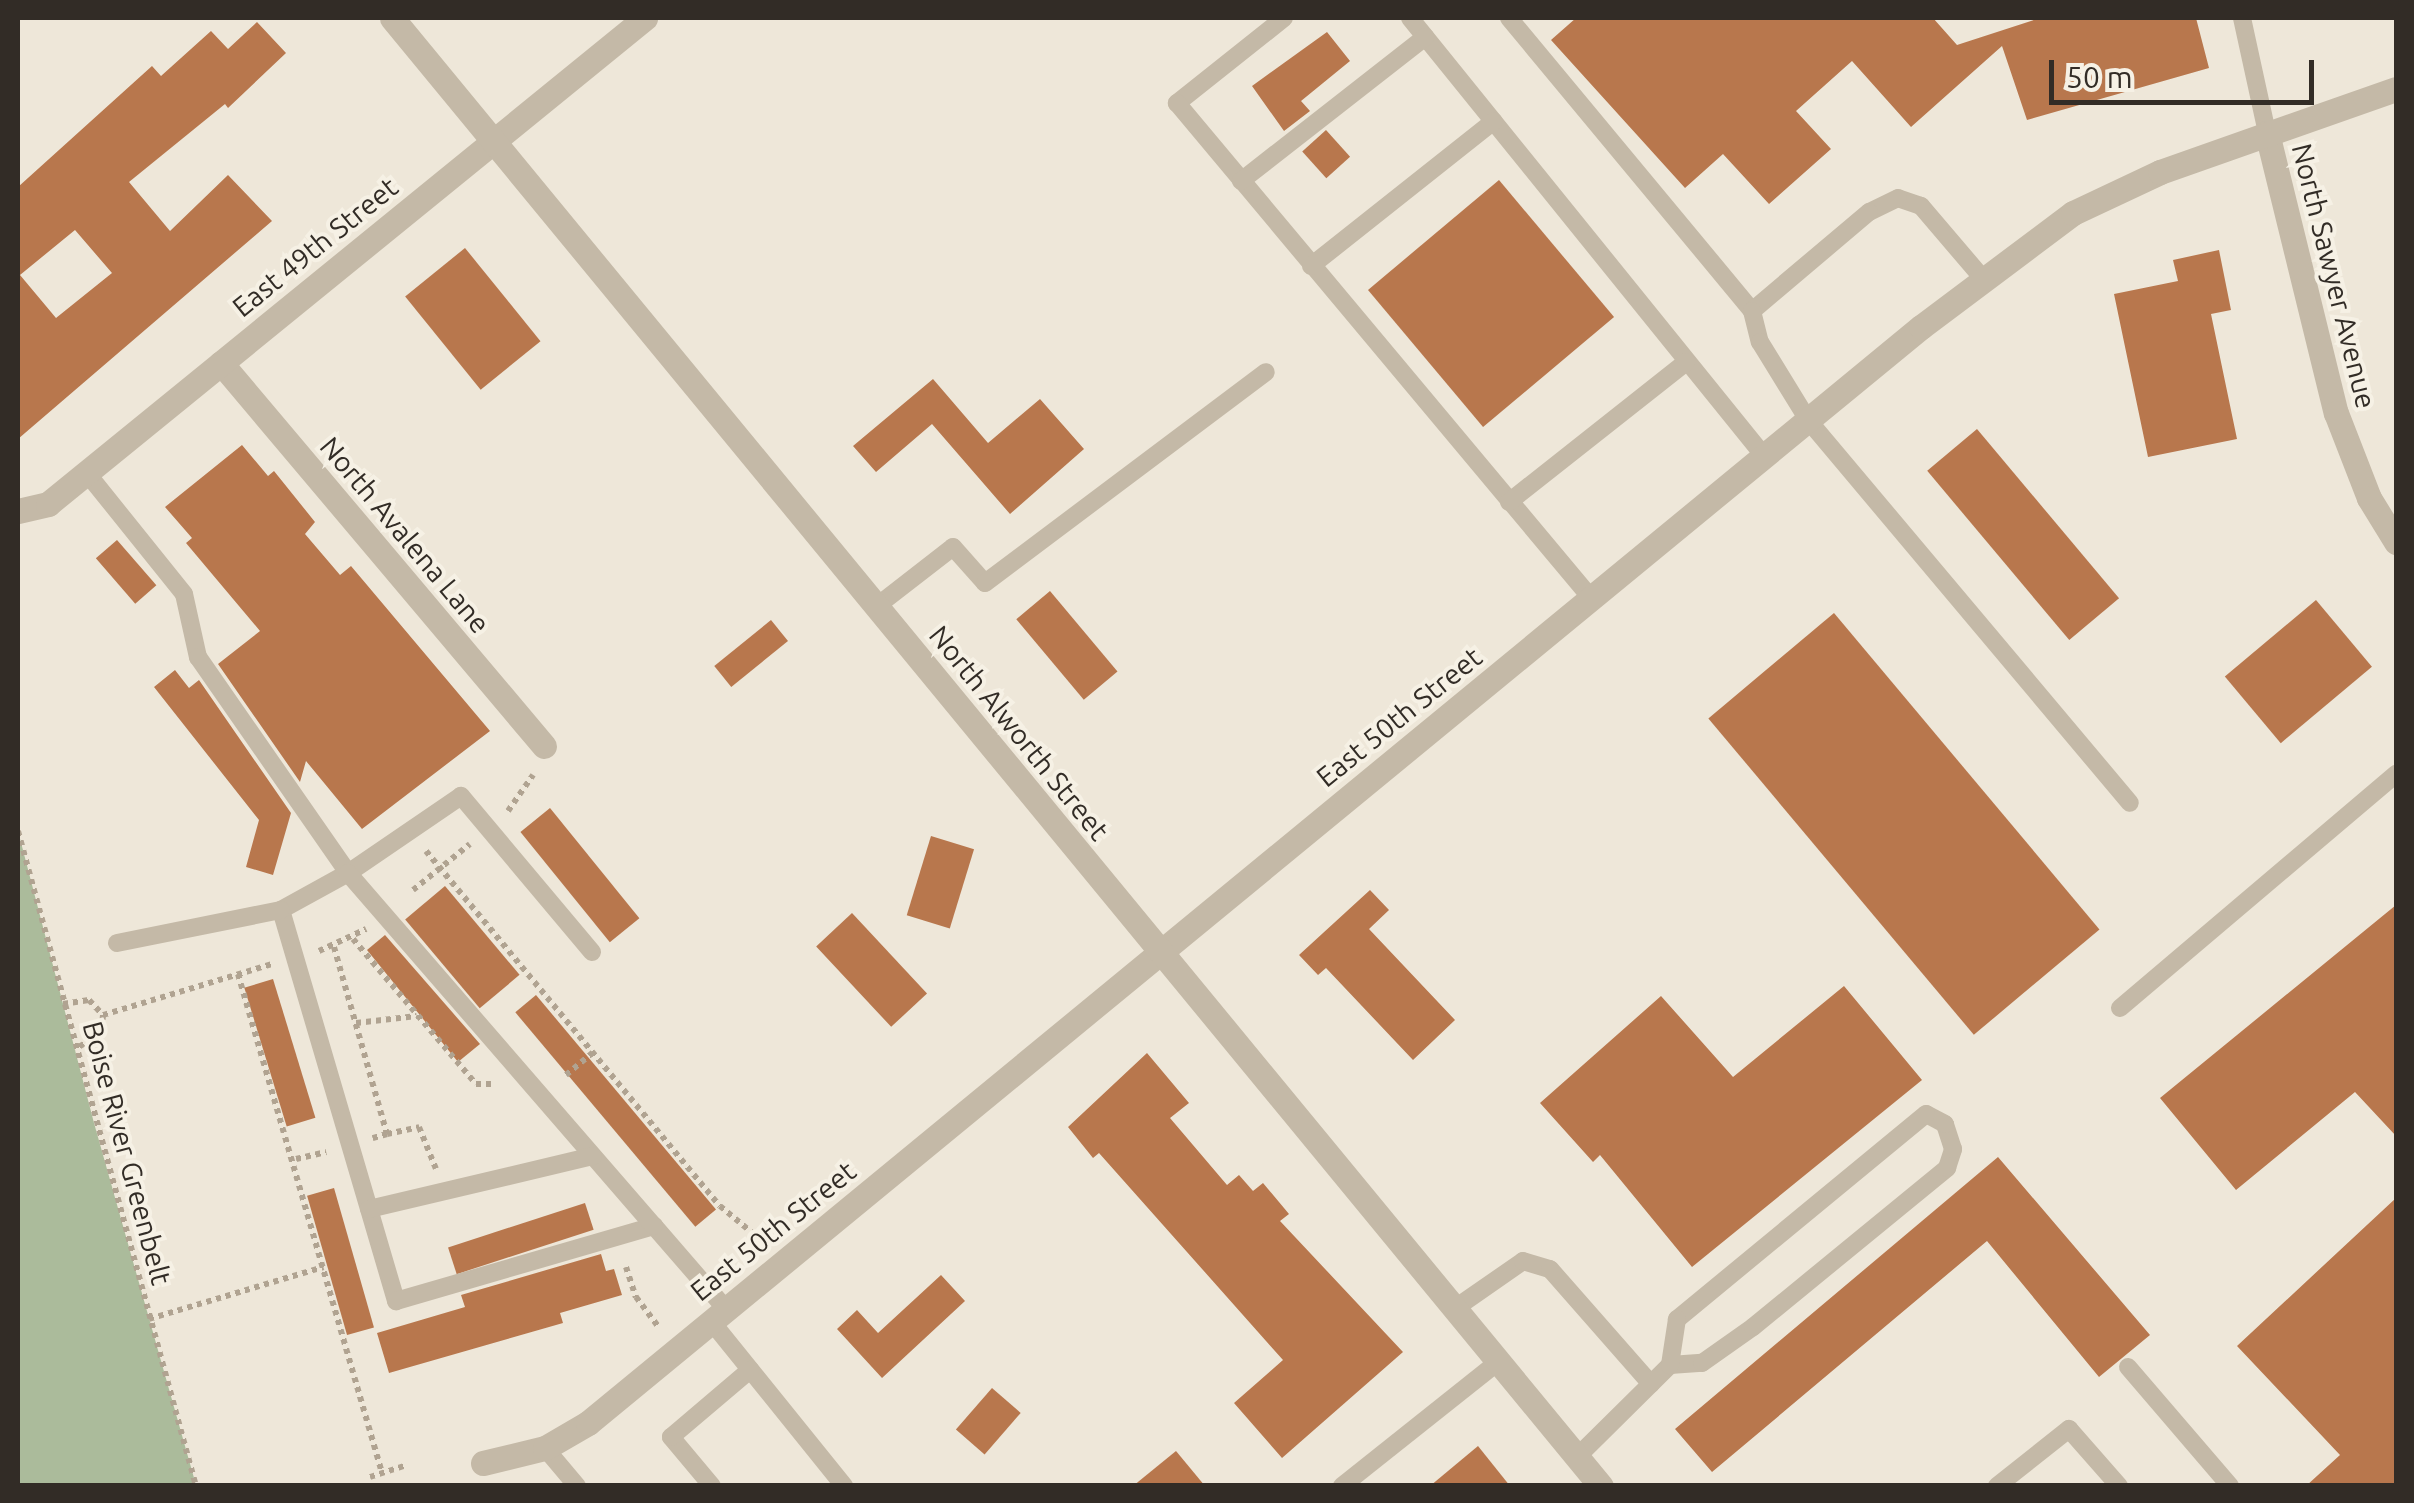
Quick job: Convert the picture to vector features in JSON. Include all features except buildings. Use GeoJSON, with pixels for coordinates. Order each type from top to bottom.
{"type":"FeatureCollection","features":[{"type":"Feature","properties":{"kind":"street","name":"North Alworth Street"},"geometry":{"type":"LineString","coordinates":[[392,18],[1601,1486]]}},
{"type":"Feature","properties":{"kind":"street","name":"East 49th Street"},"geometry":{"type":"LineString","coordinates":[[18,511],[48,504],[644,18]]}},
{"type":"Feature","properties":{"kind":"street","name":"East 50th Street"},"geometry":{"type":"LineString","coordinates":[[483,1462],[544,1448],[588,1423],[1808,420],[2072,213],[2268,133],[2396,89]]}},
{"type":"Feature","properties":{"kind":"street","name":"North Sawyer Avenue"},"geometry":{"type":"LineString","coordinates":[[2268,133],[2336,413],[2368,498],[2396,542]]}},
{"type":"Feature","properties":{"kind":"street","name":"North Avalena Lane"},"geometry":{"type":"LineString","coordinates":[[221,363],[544,746]]}},
{"type":"Feature","properties":{"kind":"lane"},"geometry":{"type":"LineString","coordinates":[[1284,18],[1177,103],[1592,598]]}},
{"type":"Feature","properties":{"kind":"lane"},"geometry":{"type":"LineString","coordinates":[[1410,18],[1764,456]]}},
{"type":"Feature","properties":{"kind":"lane"},"geometry":{"type":"LineString","coordinates":[[1508,18],[1752,311],[1760,342],[1808,420],[2130,802]]}},
{"type":"Feature","properties":{"kind":"lane"},"geometry":{"type":"LineString","coordinates":[[2242,18],[2268,133]]}},
{"type":"Feature","properties":{"kind":"lane"},"geometry":{"type":"LineString","coordinates":[[1241,181],[1426,37]]}},
{"type":"Feature","properties":{"kind":"lane"},"geometry":{"type":"LineString","coordinates":[[1310,266],[1494,121]]}},
{"type":"Feature","properties":{"kind":"lane"},"geometry":{"type":"LineString","coordinates":[[1752,311],[1870,212],[1898,198],[1921,206],[1985,281]]}},
{"type":"Feature","properties":{"kind":"lane"},"geometry":{"type":"LineString","coordinates":[[1509,502],[1686,362]]}},
{"type":"Feature","properties":{"kind":"lane"},"geometry":{"type":"LineString","coordinates":[[877,606],[953,546],[986,584],[1266,372]]}},
{"type":"Feature","properties":{"kind":"lane"},"geometry":{"type":"LineString","coordinates":[[86,472],[184,594],[198,657],[348,872],[654,1226],[719,1315],[750,1370],[844,1486]]}},
{"type":"Feature","properties":{"kind":"lane"},"geometry":{"type":"LineString","coordinates":[[2120,1008],[2396,774]]}},
{"type":"Feature","properties":{"kind":"lane"},"geometry":{"type":"LineString","coordinates":[[117,943],[281,910],[348,872],[462,796],[592,952]]}},
{"type":"Feature","properties":{"kind":"lane"},"geometry":{"type":"LineString","coordinates":[[281,910],[396,1301],[654,1226]]}},
{"type":"Feature","properties":{"kind":"lane"},"geometry":{"type":"LineString","coordinates":[[1577,1457],[1670,1365],[1677,1319],[1926,1114],[1945,1124],[1953,1149],[1948,1168],[1715,1354],[1702,1363],[1670,1365]]}},
{"type":"Feature","properties":{"kind":"lane"},"geometry":{"type":"LineString","coordinates":[[369,1209],[593,1156]]}},
{"type":"Feature","properties":{"kind":"lane"},"geometry":{"type":"LineString","coordinates":[[1454,1310],[1523,1261],[1550,1269],[1651,1384]]}},
{"type":"Feature","properties":{"kind":"lane"},"geometry":{"type":"LineString","coordinates":[[1342,1486],[1498,1362]]}},
{"type":"Feature","properties":{"kind":"lane"},"geometry":{"type":"LineString","coordinates":[[2128,1367],[2230,1486]]}},
{"type":"Feature","properties":{"kind":"lane"},"geometry":{"type":"LineString","coordinates":[[712,1486],[671,1437],[750,1370]]}},
{"type":"Feature","properties":{"kind":"lane"},"geometry":{"type":"LineString","coordinates":[[1997,1486],[2069,1429],[2119,1486]]}},
{"type":"Feature","properties":{"kind":"lane"},"geometry":{"type":"LineString","coordinates":[[544,1448],[577,1486]]}},
{"type":"Feature","properties":{"kind":"path"},"geometry":{"type":"LineString","coordinates":[[508,811],[533,776]]}},
{"type":"Feature","properties":{"kind":"path","name":"Boise River Greenbelt"},"geometry":{"type":"LineString","coordinates":[[18,831],[196,1486]]}},
{"type":"Feature","properties":{"kind":"path"},"geometry":{"type":"LineString","coordinates":[[413,890],[475,840]]}},
{"type":"Feature","properties":{"kind":"path"},"geometry":{"type":"LineString","coordinates":[[426,851],[720,1206],[762,1241]]}},
{"type":"Feature","properties":{"kind":"path"},"geometry":{"type":"LineString","coordinates":[[313,953],[353,939],[371,924]]}},
{"type":"Feature","properties":{"kind":"path"},"geometry":{"type":"LineString","coordinates":[[353,939],[476,1084],[506,1088]]}},
{"type":"Feature","properties":{"kind":"path"},"geometry":{"type":"LineString","coordinates":[[334,947],[387,1134]]}},
{"type":"Feature","properties":{"kind":"path"},"geometry":{"type":"LineString","coordinates":[[103,1015],[272,964]]}},
{"type":"Feature","properties":{"kind":"path"},"geometry":{"type":"LineString","coordinates":[[238,974],[382,1473]]}},
{"type":"Feature","properties":{"kind":"path"},"geometry":{"type":"LineString","coordinates":[[63,1004],[89,1000],[103,1015]]}},
{"type":"Feature","properties":{"kind":"path"},"geometry":{"type":"LineString","coordinates":[[75,1049],[100,1034],[103,1015]]}},
{"type":"Feature","properties":{"kind":"path"},"geometry":{"type":"LineString","coordinates":[[356,1023],[418,1016]]}},
{"type":"Feature","properties":{"kind":"path"},"geometry":{"type":"LineString","coordinates":[[566,1075],[593,1052]]}},
{"type":"Feature","properties":{"kind":"path"},"geometry":{"type":"LineString","coordinates":[[366,1140],[419,1127],[439,1176]]}},
{"type":"Feature","properties":{"kind":"path"},"geometry":{"type":"LineString","coordinates":[[296,1158],[327,1151]]}},
{"type":"Feature","properties":{"kind":"path"},"geometry":{"type":"LineString","coordinates":[[626,1266],[636,1297],[658,1327]]}},
{"type":"Feature","properties":{"kind":"path"},"geometry":{"type":"LineString","coordinates":[[149,1320],[323,1267]]}},
{"type":"Feature","properties":{"kind":"path"},"geometry":{"type":"LineString","coordinates":[[370,1477],[406,1465]]}},
{"type":"Feature","properties":{"kind":"green space"},"geometry":{"type":"Polygon","coordinates":[[[18,831],[94,1123],[196,1485],[18,1485],[18,831]]]}}]}
